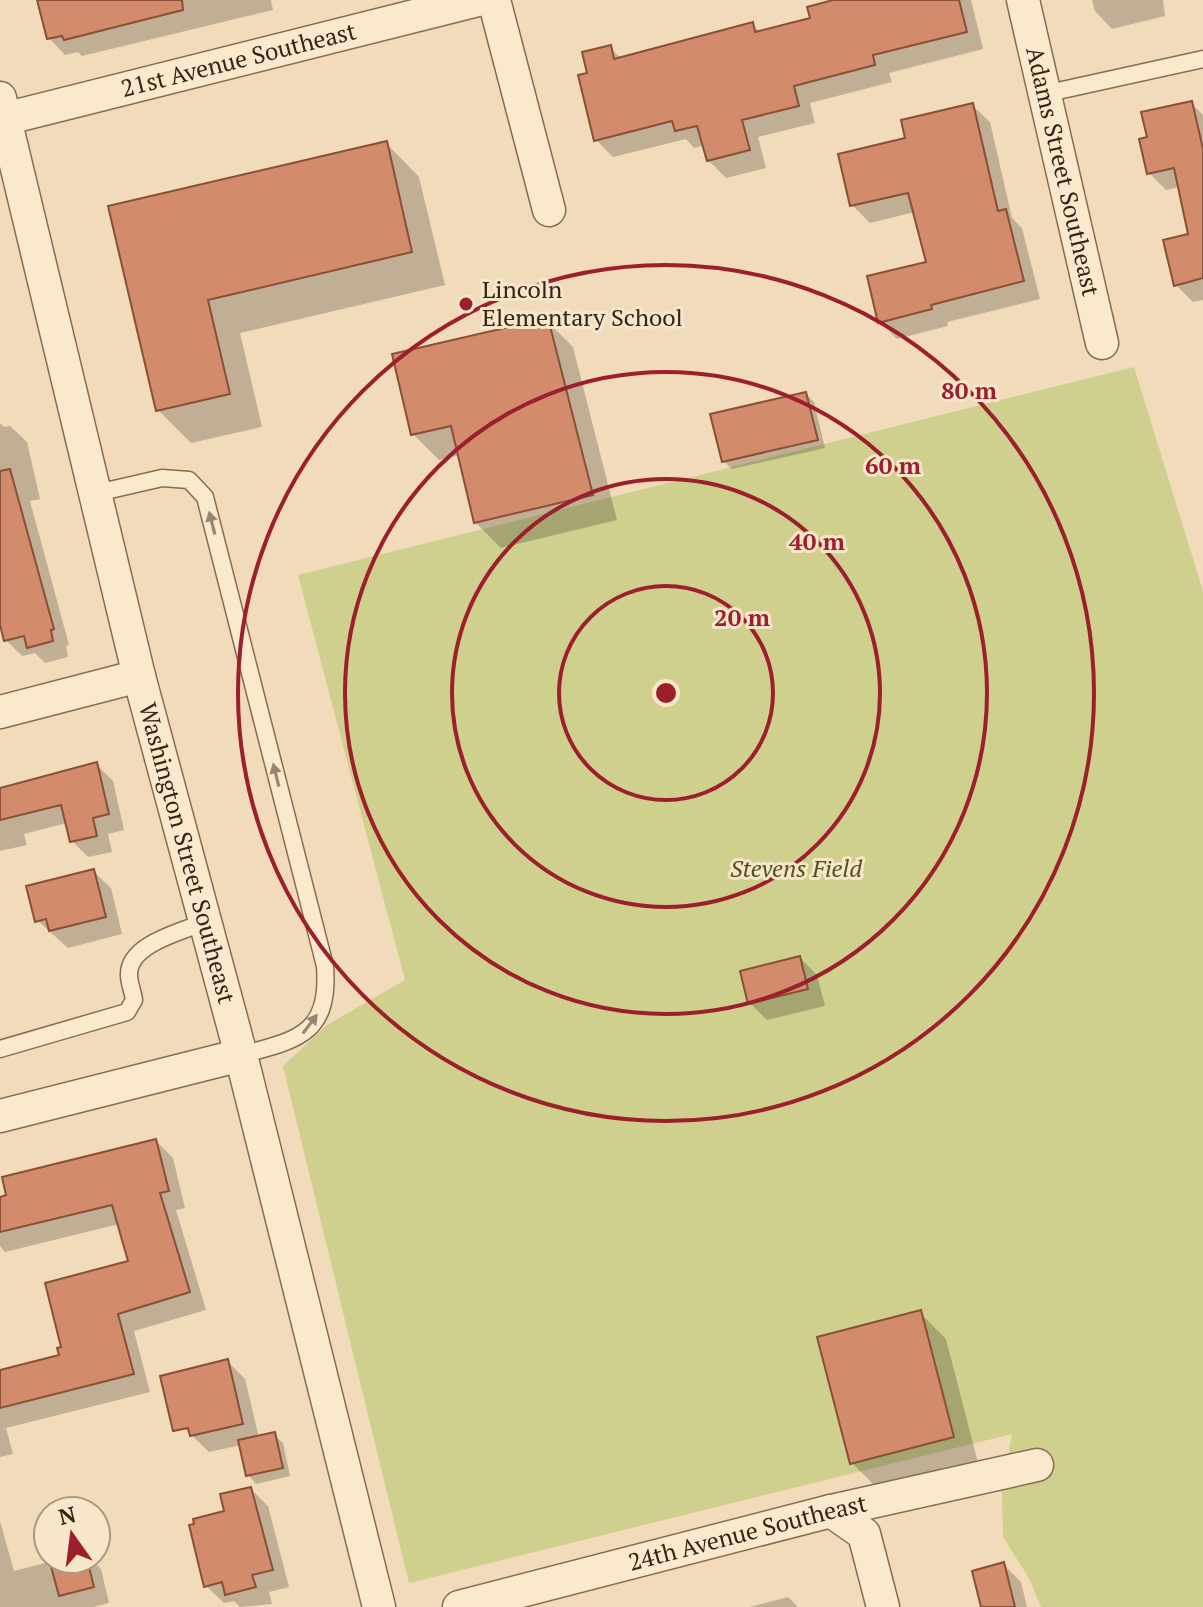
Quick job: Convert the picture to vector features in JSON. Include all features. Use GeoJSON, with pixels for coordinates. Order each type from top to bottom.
{"type":"FeatureCollection","features":[{"type":"Feature","properties":{"kind":"street","name":"21st Avenue Southeast"},"geometry":{"type":"LineString","coordinates":[[2,112],[478,0]]}},
{"type":"Feature","properties":{"kind":"street"},"geometry":{"type":"LineString","coordinates":[[494,0],[549,210]]}},
{"type":"Feature","properties":{"kind":"street","name":"Adams Street Southeast"},"geometry":{"type":"LineString","coordinates":[[1023,0],[1102,343]]}},
{"type":"Feature","properties":{"kind":"street","name":"Washington Street Southeast"},"geometry":{"type":"LineString","coordinates":[[2,112],[139,676],[241,1055],[379,1607]]}},
{"type":"Feature","properties":{"kind":"street"},"geometry":{"type":"LineString","coordinates":[[0,712],[139,676]]}},
{"type":"Feature","properties":{"kind":"street"},"geometry":{"type":"LineString","coordinates":[[0,1116],[241,1055]]}},
{"type":"Feature","properties":{"kind":"street","name":"24th Avenue Southeast"},"geometry":{"type":"LineString","coordinates":[[459,1607],[831,1511],[1037,1465]]}},
{"type":"Feature","properties":{"kind":"street"},"geometry":{"type":"LineString","coordinates":[[831,1511],[864,1534],[883,1607]]}},
{"type":"Feature","properties":{"kind":"lane"},"geometry":{"type":"LineString","coordinates":[[1044,94],[1203,59]]}},
{"type":"Feature","properties":{"kind":"lane"},"geometry":{"type":"LineString","coordinates":[[97,493],[162,478],[189,480],[205,497],[213,527],[325,966],[327,985],[317,1018],[299,1039],[241,1055]]}},
{"type":"Feature","properties":{"kind":"lane"},"geometry":{"type":"LineString","coordinates":[[0,1049],[127,1012],[134,1000],[128,972],[137,955],[162,939],[205,922]]}},
{"type":"Feature","properties":{"kind":"green space","name":"Stevens Field"},"geometry":{"type":"Polygon","coordinates":[[[1134,367],[1203,591],[1203,1607],[1041,1607],[1029,1578],[1003,1537],[1002,1492],[1012,1434],[409,1583],[283,1066],[327,1025],[405,980],[298,575],[1134,367]]]}},
{"type":"Feature","properties":{"kind":"building"},"geometry":{"type":"Polygon","coordinates":[[[37,0],[182,0],[183,10],[64,40],[62,36],[47,39],[37,0]]]}},
{"type":"Feature","properties":{"kind":"building"},"geometry":{"type":"Polygon","coordinates":[[[833,0],[959,0],[967,32],[873,55],[875,65],[794,86],[799,106],[742,120],[750,150],[707,161],[697,126],[675,131],[672,121],[594,141],[578,75],[587,73],[582,52],[611,45],[614,59],[753,22],[755,32],[810,18],[807,7],[833,0]]]}},
{"type":"Feature","properties":{"kind":"building"},"geometry":{"type":"Polygon","coordinates":[[[1192,101],[1203,149],[1203,278],[1174,286],[1163,240],[1188,234],[1174,168],[1147,174],[1139,139],[1147,137],[1141,112],[1192,101]]]}},
{"type":"Feature","properties":{"kind":"building"},"geometry":{"type":"Polygon","coordinates":[[[973,103],[998,211],[1006,209],[1024,281],[931,305],[932,309],[878,323],[867,276],[926,262],[908,193],[850,206],[838,154],[905,138],[901,120],[973,103]]]}},
{"type":"Feature","properties":{"kind":"building"},"geometry":{"type":"Polygon","coordinates":[[[387,141],[412,252],[208,300],[230,394],[156,411],[108,206],[387,141]]]}},
{"type":"Feature","properties":{"kind":"building"},"geometry":{"type":"Polygon","coordinates":[[[548,318],[593,495],[474,523],[451,426],[411,435],[392,354],[548,318]]]}},
{"type":"Feature","properties":{"kind":"building"},"geometry":{"type":"Polygon","coordinates":[[[806,392],[818,440],[722,462],[710,414],[806,392]]]}},
{"type":"Feature","properties":{"kind":"building"},"geometry":{"type":"Polygon","coordinates":[[[10,469],[54,629],[51,630],[53,641],[27,648],[24,636],[4,641],[0,625],[0,471],[10,469]]]}},
{"type":"Feature","properties":{"kind":"building"},"geometry":{"type":"Polygon","coordinates":[[[97,762],[109,814],[93,818],[97,836],[70,842],[61,805],[0,820],[0,788],[97,762]]]}},
{"type":"Feature","properties":{"kind":"building"},"geometry":{"type":"Polygon","coordinates":[[[94,869],[106,917],[49,931],[46,919],[35,922],[26,886],[94,869]]]}},
{"type":"Feature","properties":{"kind":"building"},"geometry":{"type":"Polygon","coordinates":[[[800,956],[808,989],[748,1004],[740,971],[800,956]]]}},
{"type":"Feature","properties":{"kind":"building"},"geometry":{"type":"Polygon","coordinates":[[[156,1139],[169,1191],[160,1193],[190,1292],[118,1314],[134,1374],[0,1408],[0,1370],[59,1355],[57,1348],[61,1347],[45,1283],[128,1261],[112,1205],[0,1232],[0,1197],[6,1195],[2,1177],[156,1139]]]}},
{"type":"Feature","properties":{"kind":"building"},"geometry":{"type":"Polygon","coordinates":[[[921,1310],[954,1437],[850,1464],[817,1337],[921,1310]]]}},
{"type":"Feature","properties":{"kind":"building"},"geometry":{"type":"Polygon","coordinates":[[[228,1359],[243,1424],[190,1436],[188,1428],[173,1431],[160,1376],[228,1359]]]}},
{"type":"Feature","properties":{"kind":"building"},"geometry":{"type":"Polygon","coordinates":[[[275,1432],[283,1468],[246,1476],[238,1440],[275,1432]]]}},
{"type":"Feature","properties":{"kind":"building"},"geometry":{"type":"Polygon","coordinates":[[[251,1487],[273,1570],[252,1575],[256,1587],[225,1595],[222,1582],[204,1587],[189,1525],[194,1524],[193,1519],[224,1511],[220,1494],[251,1487]]]}},
{"type":"Feature","properties":{"kind":"building"},"geometry":{"type":"Polygon","coordinates":[[[1004,1562],[1015,1607],[981,1607],[972,1571],[1004,1562]]]}},
{"type":"Feature","properties":{"kind":"building"},"geometry":{"type":"Polygon","coordinates":[[[53,1575],[91,1575],[94,1587],[59,1596],[53,1575]]]}},
{"type":"Feature","properties":{"kind":"place","name":"Lincoln Elementary School"},"geometry":{"type":"Point","coordinates":[466,304]}}]}
